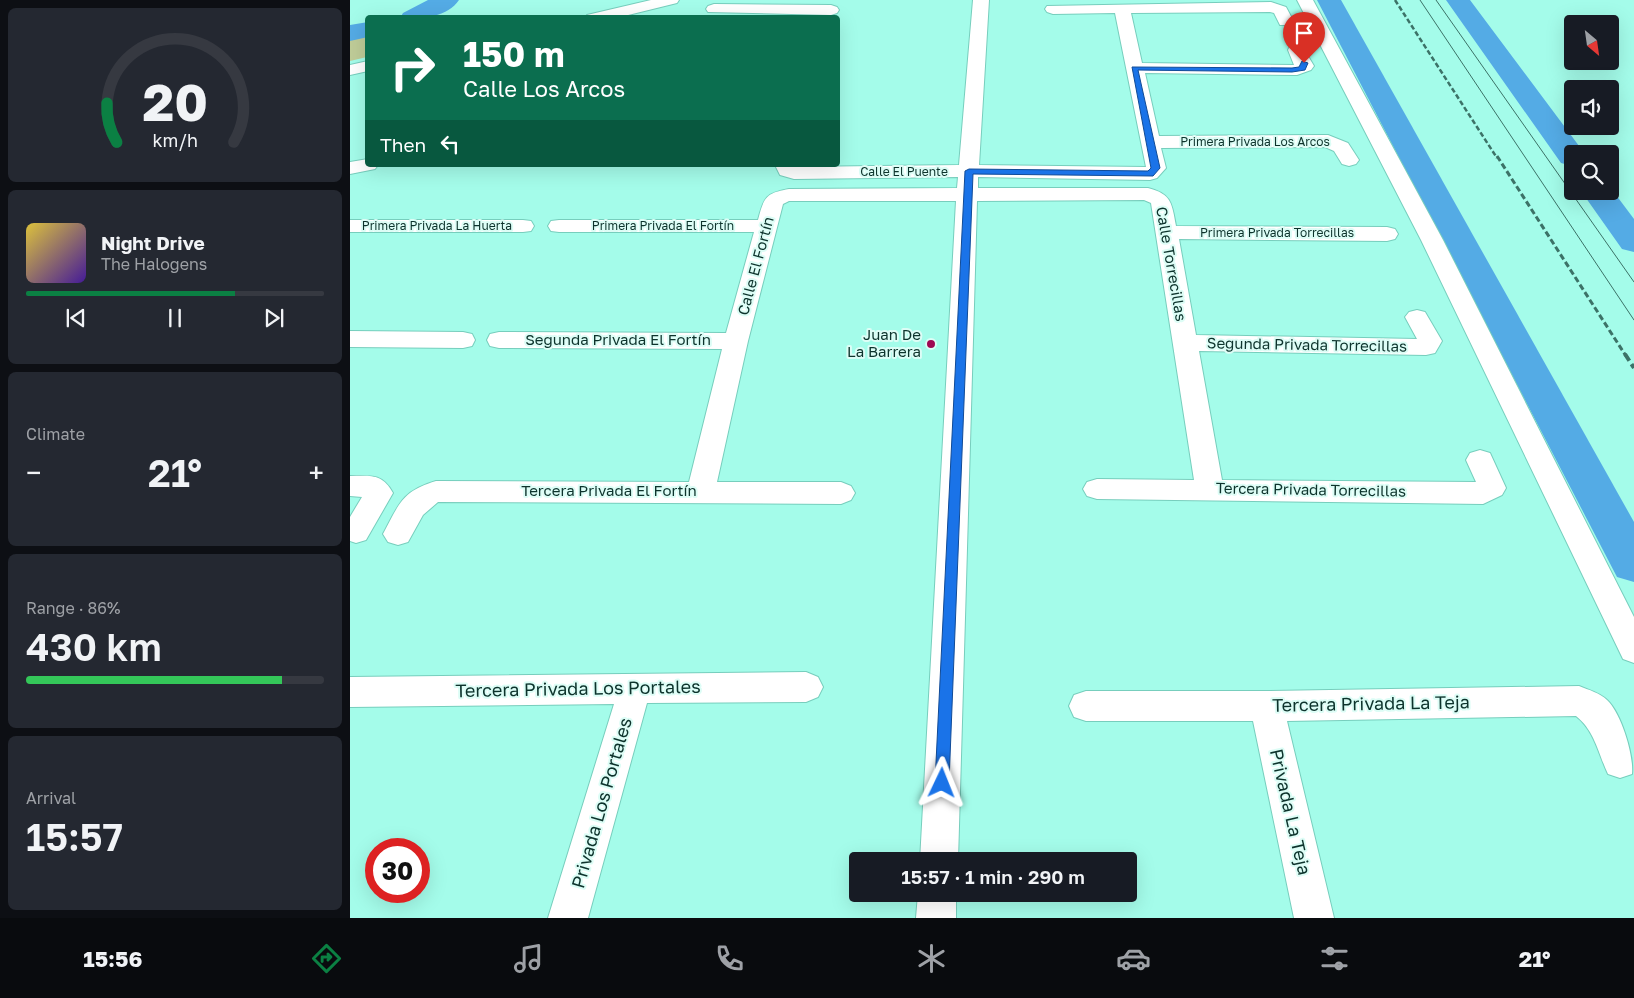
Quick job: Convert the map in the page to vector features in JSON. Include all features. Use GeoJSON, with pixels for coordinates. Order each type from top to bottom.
{"type":"FeatureCollection","features":[{"type":"Feature","properties":{"kind":"street"},"geometry":{"type":"LineString","coordinates":[[606,15],[671,0]]}},
{"type":"Feature","properties":{"kind":"street"},"geometry":{"type":"LineString","coordinates":[[939,852],[968,183],[981,0]]}},
{"type":"Feature","properties":{"kind":"street"},"geometry":{"type":"LineString","coordinates":[[1305,0],[1432,240],[1634,649]]}},
{"type":"Feature","properties":{"kind":"street"},"geometry":{"type":"LineString","coordinates":[[1054,9],[1271,7],[1280,10],[1286,22]]}},
{"type":"Feature","properties":{"kind":"street"},"geometry":{"type":"LineString","coordinates":[[714,9],[831,9]]}},
{"type":"Feature","properties":{"kind":"street"},"geometry":{"type":"LineString","coordinates":[[968,183],[1150,174],[1156,168],[1122,9]]}},
{"type":"Feature","properties":{"kind":"street"},"geometry":{"type":"LineString","coordinates":[[1134,68],[1297,70],[1305,66],[1296,50]]}},
{"type":"Feature","properties":{"kind":"street"},"geometry":{"type":"LineString","coordinates":[[350,70],[365,67]]}},
{"type":"Feature","properties":{"kind":"street","name":"Primera Privada Los Arcos"},"geometry":{"type":"LineString","coordinates":[[1151,142],[1328,141],[1341,147],[1349,160]]}},
{"type":"Feature","properties":{"kind":"street"},"geometry":{"type":"LineString","coordinates":[[350,168],[365,166]]}},
{"type":"Feature","properties":{"kind":"street","name":"Calle El Puente"},"geometry":{"type":"LineString","coordinates":[[786,167],[787,171],[794,173],[968,183]]}},
{"type":"Feature","properties":{"kind":"street","name":"Calle El Fortín"},"geometry":{"type":"LineString","coordinates":[[701,492],[736,341],[773,202],[784,196],[968,183]]}},
{"type":"Feature","properties":{"kind":"street","name":"Calle Torrecillas"},"geometry":{"type":"LineString","coordinates":[[968,183],[1148,194],[1158,199],[1161,203],[1167,232],[1210,489]]}},
{"type":"Feature","properties":{"kind":"street","name":"Primera Privada La Huerta"},"geometry":{"type":"LineString","coordinates":[[350,226],[523,226]]}},
{"type":"Feature","properties":{"kind":"street","name":"Primera Privada El Fortín"},"geometry":{"type":"LineString","coordinates":[[559,226],[767,226]]}},
{"type":"Feature","properties":{"kind":"street","name":"Primera Privada Torrecillas"},"geometry":{"type":"LineString","coordinates":[[1167,232],[1387,234]]}},
{"type":"Feature","properties":{"kind":"street","name":"Segunda Privada Torrecillas"},"geometry":{"type":"LineString","coordinates":[[1185,343],[1426,347],[1430,341],[1417,317]]}},
{"type":"Feature","properties":{"kind":"street"},"geometry":{"type":"LineString","coordinates":[[350,339],[463,340]]}},
{"type":"Feature","properties":{"kind":"street","name":"Segunda Privada El Fortín"},"geometry":{"type":"LineString","coordinates":[[499,340],[736,341]]}},
{"type":"Feature","properties":{"kind":"street","name":"Tercera Privada Torrecillas"},"geometry":{"type":"LineString","coordinates":[[1097,489],[1483,493],[1492,488],[1480,460]]}},
{"type":"Feature","properties":{"kind":"street"},"geometry":{"type":"LineString","coordinates":[[350,486],[374,487],[379,493],[356,532]]}},
{"type":"Feature","properties":{"kind":"street","name":"Tercera Privada El Fortín"},"geometry":{"type":"LineString","coordinates":[[398,534],[414,504],[427,493],[436,491],[842,493]]}},
{"type":"Feature","properties":{"kind":"street","name":"Tercera Privada Los Portales"},"geometry":{"type":"LineString","coordinates":[[350,692],[806,687]]}},
{"type":"Feature","properties":{"kind":"street","name":"Privada Los Portales"},"geometry":{"type":"LineString","coordinates":[[568,918],[635,688]]}},
{"type":"Feature","properties":{"kind":"street","name":"Tercera Privada La Teja"},"geometry":{"type":"LineString","coordinates":[[1086,706],[1267,706],[1579,701],[1590,705],[1598,712],[1620,762]]}},
{"type":"Feature","properties":{"kind":"street","name":"Privada La Teja"},"geometry":{"type":"LineString","coordinates":[[1267,706],[1314,918]]}},
{"type":"Feature","properties":{"kind":"street"},"geometry":{"type":"LineString","coordinates":[[936,918],[937,902]]}},
{"type":"Feature","properties":{"kind":"green space"},"geometry":{"type":"Polygon","coordinates":[[[365,33],[365,57],[350,61],[350,37],[365,33]]]}},
{"type":"Feature","properties":{"kind":"waterway"},"geometry":{"type":"LineString","coordinates":[[418,15],[447,0]]}},
{"type":"Feature","properties":{"kind":"waterway"},"geometry":{"type":"LineString","coordinates":[[1329,0],[1634,564]]}},
{"type":"Feature","properties":{"kind":"waterway"},"geometry":{"type":"LineString","coordinates":[[1458,0],[1564,146]]}},
{"type":"Feature","properties":{"kind":"waterway"},"geometry":{"type":"LineString","coordinates":[[350,33],[365,30]]}},
{"type":"Feature","properties":{"kind":"waterway"},"geometry":{"type":"LineString","coordinates":[[1604,200],[1634,242]]}},
{"type":"Feature","properties":{"kind":"tram line"},"geometry":{"type":"LineString","coordinates":[[1420,0],[1634,320]]}},
{"type":"Feature","properties":{"kind":"tram line"},"geometry":{"type":"LineString","coordinates":[[1436,0],[1634,282]]}},
{"type":"Feature","properties":{"kind":"railway"},"geometry":{"type":"LineString","coordinates":[[1395,0],[1497,158]]}},
{"type":"Feature","properties":{"kind":"railway"},"geometry":{"type":"LineString","coordinates":[[1497,156],[1626,356]]}},
{"type":"Feature","properties":{"kind":"railway"},"geometry":{"type":"LineString","coordinates":[[1625,354],[1634,368]]}},
{"type":"Feature","properties":{"kind":"place","name":"Juan De La Barrera"},"geometry":{"type":"Point","coordinates":[931,344]}},
{"type":"Feature","properties":{"kind":"route"},"geometry":{"type":"LineString","coordinates":[[942,783],[969,171],[1150,174],[1156,168],[1134,68],[1297,70],[1305,66],[1304,63]]}}]}
